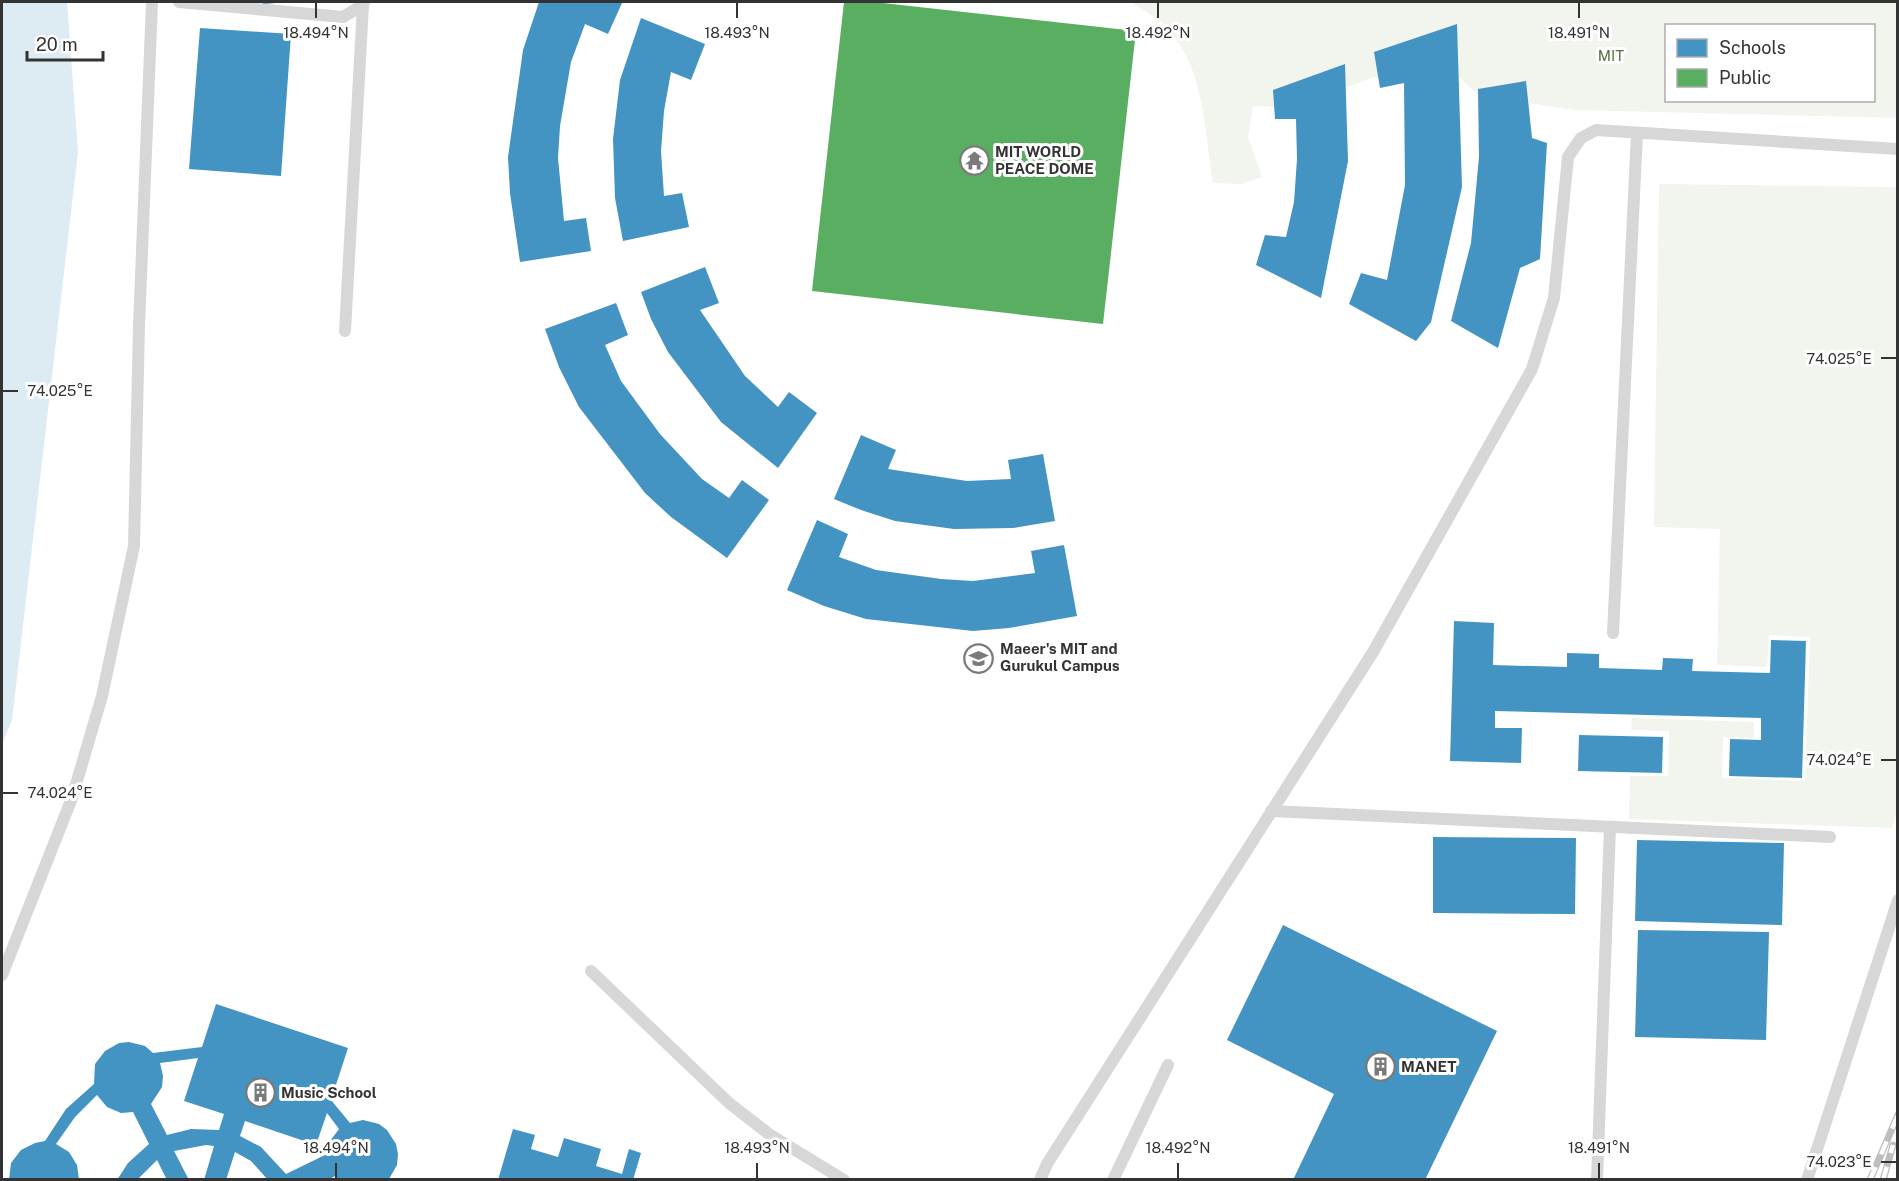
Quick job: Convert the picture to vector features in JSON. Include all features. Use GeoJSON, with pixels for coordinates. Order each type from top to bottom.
{"type":"FeatureCollection","features":[{"type":"Feature","properties":{"kind":"lane"},"geometry":{"type":"LineString","coordinates":[[2,975],[72,798],[102,696],[134,546],[139,314],[152,2]]}},
{"type":"Feature","properties":{"kind":"lane"},"geometry":{"type":"LineString","coordinates":[[179,2],[343,17],[364,3]]}},
{"type":"Feature","properties":{"kind":"lane"},"geometry":{"type":"LineString","coordinates":[[345,331],[364,3]]}},
{"type":"Feature","properties":{"kind":"lane"},"geometry":{"type":"LineString","coordinates":[[1040,1179],[1047,1164],[1373,652],[1532,369],[1554,298],[1568,157],[1581,138],[1596,130],[1898,149]]}},
{"type":"Feature","properties":{"kind":"lane"},"geometry":{"type":"LineString","coordinates":[[1613,633],[1637,133]]}},
{"type":"Feature","properties":{"kind":"lane"},"geometry":{"type":"LineString","coordinates":[[1271,811],[1830,837]]}},
{"type":"Feature","properties":{"kind":"lane"},"geometry":{"type":"LineString","coordinates":[[1597,1179],[1610,827]]}},
{"type":"Feature","properties":{"kind":"lane"},"geometry":{"type":"LineString","coordinates":[[1807,1179],[1898,900]]}},
{"type":"Feature","properties":{"kind":"lane"},"geometry":{"type":"LineString","coordinates":[[591,971],[729,1103],[769,1134],[844,1179]]}},
{"type":"Feature","properties":{"kind":"lane"},"geometry":{"type":"LineString","coordinates":[[1113,1179],[1168,1065]]}},
{"type":"Feature","properties":{"kind":"green space","name":"MIT"},"geometry":{"type":"Polygon","coordinates":[[[1131,2],[1897,2],[1897,118],[1575,110],[1480,96],[1434,55],[1347,87],[1315,94],[1281,107],[1253,106],[1248,137],[1262,177],[1241,184],[1213,183],[1204,117],[1194,74],[1185,53],[1173,35],[1158,20],[1131,2]]]}},
{"type":"Feature","properties":{"kind":"green space"},"geometry":{"type":"Polygon","coordinates":[[[1659,184],[1897,187],[1898,808],[1892,828],[1629,819],[1630,776],[1668,776],[1669,731],[1631,730],[1632,718],[1754,722],[1754,738],[1723,737],[1722,778],[1805,781],[1810,637],[1769,635],[1767,667],[1717,665],[1720,529],[1654,527],[1659,184]]]}},
{"type":"Feature","properties":{"kind":"shaded area"},"geometry":{"type":"Polygon","coordinates":[[[2,2],[67,2],[78,152],[12,720],[2,744],[2,2]]]}},
{"type":"Feature","properties":{"kind":"building: Schools"},"geometry":{"type":"Polygon","coordinates":[[[258,2],[276,2],[276,3],[264,4],[258,2]]]}},
{"type":"Feature","properties":{"kind":"building: Schools"},"geometry":{"type":"Polygon","coordinates":[[[539,2],[622,3],[608,34],[585,24],[571,62],[560,126],[558,158],[564,221],[586,218],[591,251],[520,262],[510,193],[508,157],[523,50],[539,2]]]}},
{"type":"Feature","properties":{"kind":"building: Schools"},"geometry":{"type":"Polygon","coordinates":[[[641,18],[705,44],[691,80],[671,72],[664,111],[661,151],[664,196],[682,193],[689,227],[623,241],[615,198],[613,139],[620,80],[641,18]]]}},
{"type":"Feature","properties":{"kind":"building: Schools"},"geometry":{"type":"Polygon","coordinates":[[[1457,24],[1462,187],[1431,322],[1416,341],[1349,304],[1361,273],[1387,280],[1405,185],[1404,83],[1380,88],[1374,52],[1457,24]]]}},
{"type":"Feature","properties":{"kind":"building: Schools"},"geometry":{"type":"Polygon","coordinates":[[[200,28],[291,34],[281,176],[189,169],[200,28]]]}},
{"type":"Feature","properties":{"kind":"building: Schools"},"geometry":{"type":"Polygon","coordinates":[[[1345,64],[1348,161],[1321,298],[1256,265],[1265,235],[1286,237],[1294,202],[1297,159],[1296,119],[1275,119],[1273,90],[1345,64]]]}},
{"type":"Feature","properties":{"kind":"building: Schools"},"geometry":{"type":"Polygon","coordinates":[[[1526,81],[1532,138],[1547,143],[1540,259],[1520,268],[1498,348],[1451,321],[1471,243],[1479,157],[1478,89],[1526,81]]]}},
{"type":"Feature","properties":{"kind":"building: Schools"},"geometry":{"type":"Polygon","coordinates":[[[705,267],[719,303],[700,310],[745,376],[778,407],[789,392],[817,413],[778,468],[721,422],[668,352],[651,319],[641,292],[705,267]]]}},
{"type":"Feature","properties":{"kind":"building: Schools"},"geometry":{"type":"Polygon","coordinates":[[[616,303],[628,335],[605,345],[621,381],[660,434],[702,479],[729,498],[742,480],[769,500],[727,558],[671,517],[645,493],[579,407],[559,367],[545,329],[616,303]]]}},
{"type":"Feature","properties":{"kind":"building: Schools"},"geometry":{"type":"Polygon","coordinates":[[[861,435],[896,450],[888,469],[967,481],[1011,479],[1008,460],[1043,454],[1055,521],[1013,528],[954,529],[895,521],[834,499],[861,435]]]}},
{"type":"Feature","properties":{"kind":"building: Schools"},"geometry":{"type":"Polygon","coordinates":[[[817,520],[848,534],[839,557],[876,570],[941,579],[973,581],[1035,573],[1031,551],[1064,545],[1077,616],[1009,628],[973,631],[866,619],[824,606],[787,590],[817,520]]]}},
{"type":"Feature","properties":{"kind":"building: Schools"},"geometry":{"type":"Polygon","coordinates":[[[1454,621],[1494,623],[1493,665],[1567,667],[1567,653],[1599,654],[1599,668],[1662,670],[1663,658],[1693,659],[1692,671],[1770,673],[1771,640],[1806,641],[1802,778],[1729,776],[1730,739],[1761,740],[1761,718],[1495,711],[1495,728],[1522,728],[1521,763],[1450,761],[1454,621]]]}},
{"type":"Feature","properties":{"kind":"building: Schools"},"geometry":{"type":"Polygon","coordinates":[[[1579,735],[1663,737],[1662,773],[1578,771],[1579,735]]]}},
{"type":"Feature","properties":{"kind":"building: Schools"},"geometry":{"type":"Polygon","coordinates":[[[1433,837],[1576,838],[1575,914],[1433,913],[1433,837]]]}},
{"type":"Feature","properties":{"kind":"building: Schools"},"geometry":{"type":"Polygon","coordinates":[[[1637,840],[1784,843],[1782,925],[1635,921],[1637,840]]]}},
{"type":"Feature","properties":{"kind":"building: Schools","name":"MANET"},"geometry":{"type":"Polygon","coordinates":[[[1283,925],[1497,1031],[1425,1180],[1293,1180],[1334,1094],[1227,1040],[1283,925]]]}},
{"type":"Feature","properties":{"kind":"building: Schools"},"geometry":{"type":"Polygon","coordinates":[[[1638,930],[1769,932],[1766,1040],[1635,1037],[1638,930]]]}},
{"type":"Feature","properties":{"kind":"building: Schools","name":"Music School"},"geometry":{"type":"Polygon","coordinates":[[[216,1004],[348,1048],[331,1100],[350,1123],[363,1120],[379,1124],[387,1130],[396,1144],[398,1154],[397,1165],[389,1179],[337,1180],[335,1176],[328,1180],[268,1180],[251,1161],[235,1152],[226,1180],[204,1180],[214,1146],[206,1145],[174,1151],[189,1180],[167,1180],[157,1160],[137,1180],[117,1180],[128,1163],[149,1144],[133,1112],[121,1113],[107,1107],[97,1095],[75,1117],[56,1144],[69,1152],[77,1165],[79,1180],[9,1180],[11,1163],[21,1150],[45,1141],[66,1109],[94,1084],[95,1064],[105,1051],[119,1043],[129,1042],[145,1046],[153,1053],[202,1047],[216,1004]],[[198,1058],[160,1063],[163,1076],[162,1087],[151,1104],[167,1135],[191,1129],[219,1130],[224,1114],[184,1101],[198,1058]],[[327,1113],[316,1145],[245,1121],[240,1136],[261,1147],[286,1174],[327,1154],[330,1141],[339,1129],[327,1113]]]}},
{"type":"Feature","properties":{"kind":"building: Schools"},"geometry":{"type":"Polygon","coordinates":[[[513,1129],[535,1135],[531,1149],[558,1157],[564,1138],[601,1149],[596,1166],[622,1174],[629,1149],[641,1153],[633,1180],[498,1180],[513,1129]]]}},
{"type":"Feature","properties":{"kind":"building: Public","name":"MIT WORLD PEACE DOME"},"geometry":{"type":"Polygon","coordinates":[[[844,2],[874,2],[1136,31],[1103,324],[812,291],[844,2]]]}},
{"type":"Feature","properties":{"kind":"railway"},"geometry":{"type":"LineString","coordinates":[[1870,1180],[1898,1115]]}},
{"type":"Feature","properties":{"kind":"railway"},"geometry":{"type":"LineString","coordinates":[[1883,1180],[1893,1145]]}},
{"type":"Feature","properties":{"kind":"place","name":"MIT WORLD PEACE DOME"},"geometry":{"type":"Point","coordinates":[974,161]}},
{"type":"Feature","properties":{"kind":"place","name":"Maeer's MIT and Gurukul Campus"},"geometry":{"type":"Point","coordinates":[979,658]}},
{"type":"Feature","properties":{"kind":"place","name":"MANET"},"geometry":{"type":"Point","coordinates":[1380,1067]}},
{"type":"Feature","properties":{"kind":"place","name":"Music School"},"geometry":{"type":"Point","coordinates":[260,1093]}}]}
